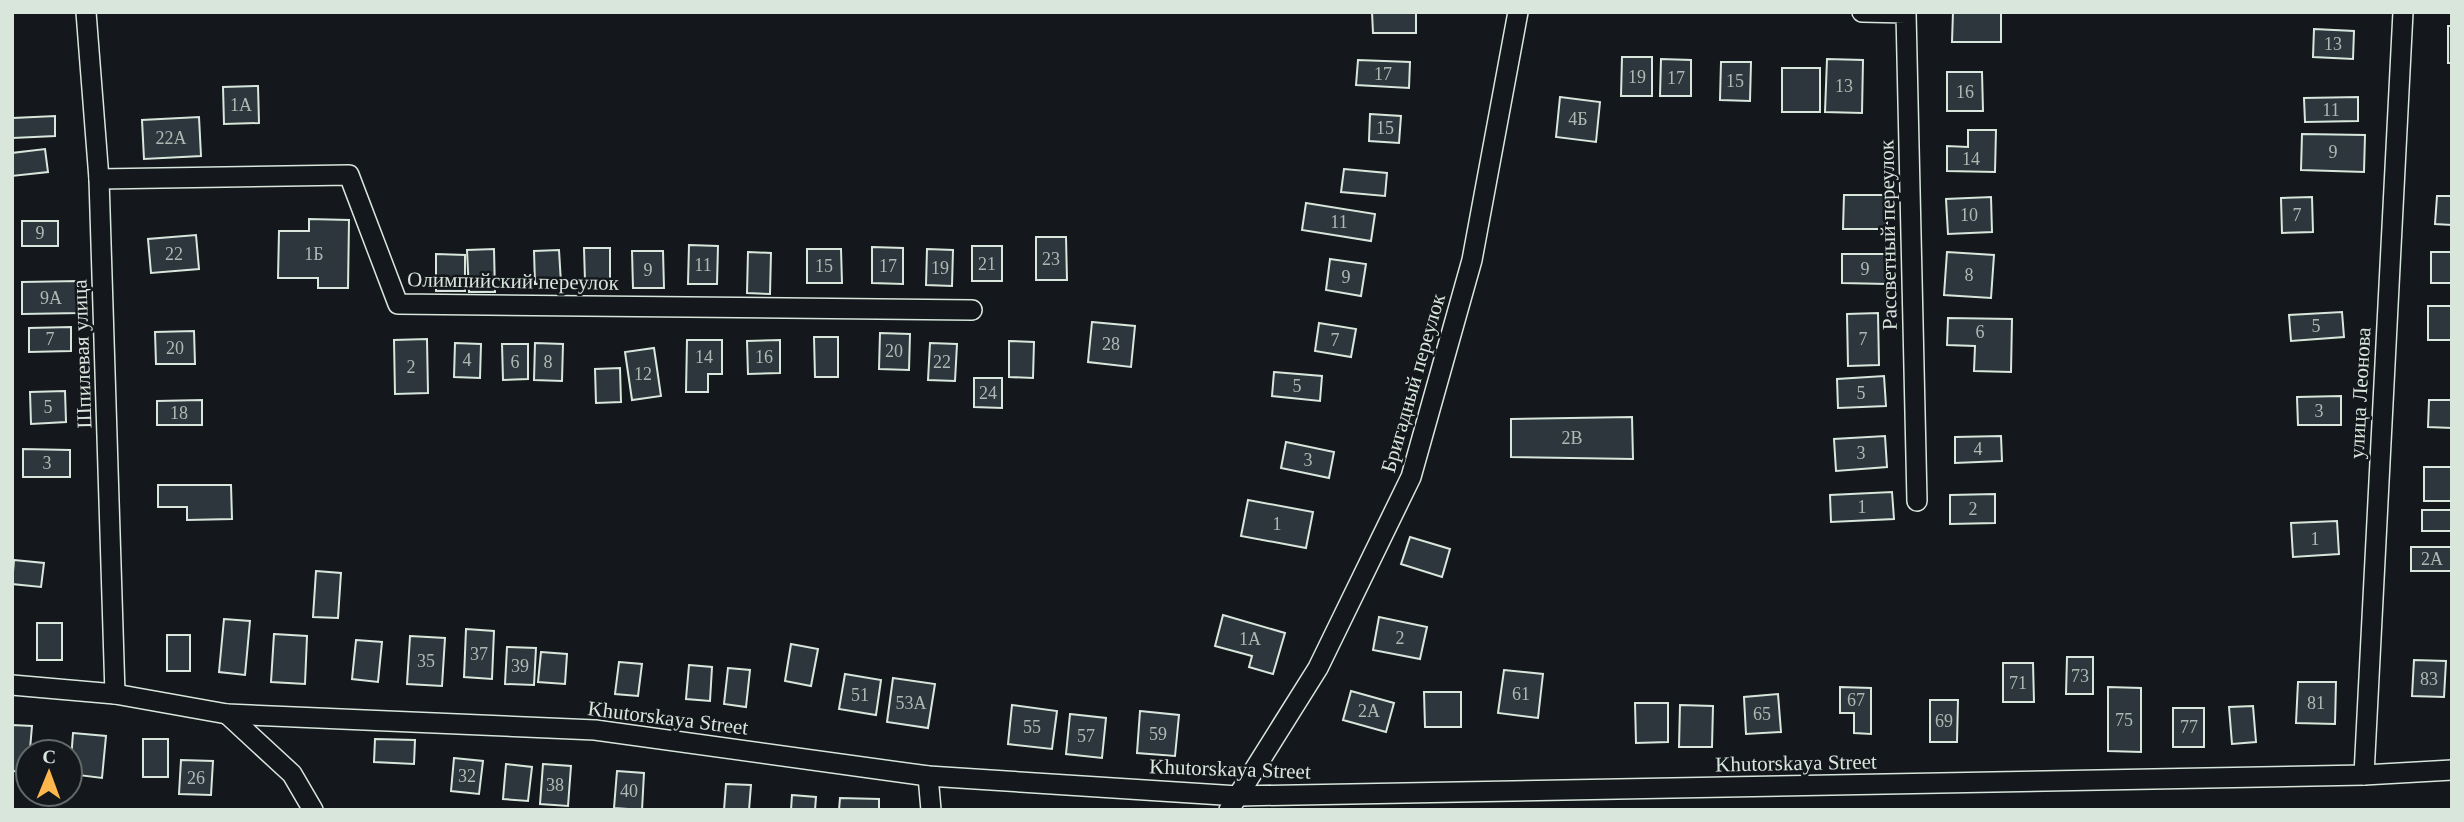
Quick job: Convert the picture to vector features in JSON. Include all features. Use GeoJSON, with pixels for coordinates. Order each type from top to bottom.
{"type":"FeatureCollection","features":[{"type":"Feature","properties":{"kind":"street","name":"Шпилевая улица"},"geometry":{"type":"LineString","coordinates":[[86,12],[99,179],[115,694]]}},
{"type":"Feature","properties":{"kind":"street","name":"Бригадный переулок"},"geometry":{"type":"LineString","coordinates":[[1233,803],[1318,667],[1411,477],[1472,260],[1518,12]]}},
{"type":"Feature","properties":{"kind":"street","name":"Рассветный переулок"},"geometry":{"type":"LineString","coordinates":[[1862,12],[1906,13],[1917,500]]}},
{"type":"Feature","properties":{"kind":"street","name":"улица Леонова"},"geometry":{"type":"LineString","coordinates":[[2364,775],[2403,12]]}},
{"type":"Feature","properties":{"kind":"street","name":"Олимпийский переулок"},"geometry":{"type":"LineString","coordinates":[[99,179],[349,175],[398,304],[972,310]]}},
{"type":"Feature","properties":{"kind":"street","name":"Khutorskaya Street"},"geometry":{"type":"LineString","coordinates":[[12,685],[115,694],[227,714],[595,730],[928,776],[1233,803],[2364,775],[2452,770]]}},
{"type":"Feature","properties":{"kind":"street"},"geometry":{"type":"LineString","coordinates":[[227,714],[292,774],[313,810]]}},
{"type":"Feature","properties":{"kind":"street"},"geometry":{"type":"LineString","coordinates":[[928,776],[931,810]]}},
{"type":"Feature","properties":{"kind":"building"},"geometry":{"type":"Polygon","coordinates":[[[1372,12],[1416,12],[1416,33],[1373,33],[1372,12]]]}},
{"type":"Feature","properties":{"kind":"building"},"geometry":{"type":"Polygon","coordinates":[[[1953,12],[2001,12],[2001,42],[1952,42],[1953,12]]]}},
{"type":"Feature","properties":{"kind":"building"},"geometry":{"type":"Polygon","coordinates":[[[2448,26],[2452,26],[2452,63],[2448,63],[2448,26]]]}},
{"type":"Feature","properties":{"kind":"building"},"geometry":{"type":"Polygon","coordinates":[[[2314,29],[2354,31],[2353,59],[2313,57],[2314,29]]]}},
{"type":"Feature","properties":{"kind":"building"},"geometry":{"type":"Polygon","coordinates":[[[1622,57],[1652,57],[1652,96],[1621,96],[1622,57]]]}},
{"type":"Feature","properties":{"kind":"building"},"geometry":{"type":"Polygon","coordinates":[[[1661,59],[1691,60],[1691,96],[1660,96],[1661,59]]]}},
{"type":"Feature","properties":{"kind":"building"},"geometry":{"type":"Polygon","coordinates":[[[1827,59],[1863,60],[1862,113],[1825,112],[1827,59]]]}},
{"type":"Feature","properties":{"kind":"building"},"geometry":{"type":"Polygon","coordinates":[[[1358,60],[1410,62],[1409,88],[1356,85],[1358,60]]]}},
{"type":"Feature","properties":{"kind":"building"},"geometry":{"type":"Polygon","coordinates":[[[1721,62],[1751,62],[1750,101],[1720,100],[1721,62]]]}},
{"type":"Feature","properties":{"kind":"building"},"geometry":{"type":"Polygon","coordinates":[[[1782,68],[1820,68],[1820,112],[1782,112],[1782,68]]]}},
{"type":"Feature","properties":{"kind":"building"},"geometry":{"type":"Polygon","coordinates":[[[1947,72],[1982,72],[1983,111],[1947,111],[1947,72]]]}},
{"type":"Feature","properties":{"kind":"building"},"geometry":{"type":"Polygon","coordinates":[[[258,86],[259,123],[224,124],[223,87],[258,86]]]}},
{"type":"Feature","properties":{"kind":"building"},"geometry":{"type":"Polygon","coordinates":[[[1560,97],[1600,102],[1596,142],[1556,137],[1560,97]]]}},
{"type":"Feature","properties":{"kind":"building"},"geometry":{"type":"Polygon","coordinates":[[[2358,97],[2358,121],[2305,122],[2304,98],[2358,97]]]}},
{"type":"Feature","properties":{"kind":"building"},"geometry":{"type":"Polygon","coordinates":[[[1370,114],[1401,116],[1399,143],[1369,141],[1370,114]]]}},
{"type":"Feature","properties":{"kind":"building"},"geometry":{"type":"Polygon","coordinates":[[[55,116],[55,136],[13,138],[13,118],[55,116]]]}},
{"type":"Feature","properties":{"kind":"building"},"geometry":{"type":"Polygon","coordinates":[[[199,117],[201,156],[144,159],[142,120],[199,117]]]}},
{"type":"Feature","properties":{"kind":"building"},"geometry":{"type":"Polygon","coordinates":[[[1968,130],[1996,130],[1995,172],[1947,171],[1947,146],[1968,147],[1968,130]]]}},
{"type":"Feature","properties":{"kind":"building"},"geometry":{"type":"Polygon","coordinates":[[[2302,134],[2365,135],[2364,172],[2301,170],[2302,134]]]}},
{"type":"Feature","properties":{"kind":"building"},"geometry":{"type":"Polygon","coordinates":[[[45,149],[48,172],[12,176],[12,153],[45,149]]]}},
{"type":"Feature","properties":{"kind":"building"},"geometry":{"type":"Polygon","coordinates":[[[1344,169],[1387,173],[1385,196],[1341,192],[1344,169]]]}},
{"type":"Feature","properties":{"kind":"building"},"geometry":{"type":"Polygon","coordinates":[[[1844,195],[1887,195],[1887,229],[1843,229],[1844,195]]]}},
{"type":"Feature","properties":{"kind":"building"},"geometry":{"type":"Polygon","coordinates":[[[2437,196],[2452,196],[2452,225],[2435,224],[2437,196]]]}},
{"type":"Feature","properties":{"kind":"building"},"geometry":{"type":"Polygon","coordinates":[[[1991,197],[1992,232],[1948,234],[1946,199],[1991,197]]]}},
{"type":"Feature","properties":{"kind":"building"},"geometry":{"type":"Polygon","coordinates":[[[2312,197],[2313,232],[2282,233],[2281,198],[2312,197]]]}},
{"type":"Feature","properties":{"kind":"building"},"geometry":{"type":"Polygon","coordinates":[[[1306,203],[1375,214],[1371,241],[1302,230],[1306,203]]]}},
{"type":"Feature","properties":{"kind":"building"},"geometry":{"type":"Polygon","coordinates":[[[309,219],[349,220],[348,288],[318,288],[318,278],[278,278],[279,231],[309,231],[309,219]]]}},
{"type":"Feature","properties":{"kind":"building"},"geometry":{"type":"Polygon","coordinates":[[[22,221],[58,221],[58,246],[22,246],[22,221]]]}},
{"type":"Feature","properties":{"kind":"building"},"geometry":{"type":"Polygon","coordinates":[[[196,235],[199,269],[151,273],[148,239],[196,235]]]}},
{"type":"Feature","properties":{"kind":"building"},"geometry":{"type":"Polygon","coordinates":[[[1036,237],[1066,237],[1067,280],[1036,280],[1036,237]]]}},
{"type":"Feature","properties":{"kind":"building"},"geometry":{"type":"Polygon","coordinates":[[[689,245],[718,246],[717,284],[688,284],[689,245]]]}},
{"type":"Feature","properties":{"kind":"building"},"geometry":{"type":"Polygon","coordinates":[[[972,246],[1002,246],[1002,281],[972,281],[972,246]]]}},
{"type":"Feature","properties":{"kind":"building"},"geometry":{"type":"Polygon","coordinates":[[[872,247],[903,248],[903,284],[872,283],[872,247]]]}},
{"type":"Feature","properties":{"kind":"building"},"geometry":{"type":"Polygon","coordinates":[[[584,248],[610,248],[610,281],[585,281],[584,248]]]}},
{"type":"Feature","properties":{"kind":"building"},"geometry":{"type":"Polygon","coordinates":[[[494,249],[495,292],[469,292],[467,250],[494,249]]]}},
{"type":"Feature","properties":{"kind":"building"},"geometry":{"type":"Polygon","coordinates":[[[807,249],[841,249],[842,283],[807,283],[807,249]]]}},
{"type":"Feature","properties":{"kind":"building"},"geometry":{"type":"Polygon","coordinates":[[[927,249],[953,250],[952,286],[926,285],[927,249]]]}},
{"type":"Feature","properties":{"kind":"building"},"geometry":{"type":"Polygon","coordinates":[[[559,250],[561,283],[535,284],[534,251],[559,250]]]}},
{"type":"Feature","properties":{"kind":"building"},"geometry":{"type":"Polygon","coordinates":[[[632,251],[663,251],[664,288],[633,288],[632,251]]]}},
{"type":"Feature","properties":{"kind":"building"},"geometry":{"type":"Polygon","coordinates":[[[748,252],[771,253],[770,294],[747,293],[748,252]]]}},
{"type":"Feature","properties":{"kind":"building"},"geometry":{"type":"Polygon","coordinates":[[[1947,252],[1994,255],[1991,298],[1944,295],[1947,252]]]}},
{"type":"Feature","properties":{"kind":"building"},"geometry":{"type":"Polygon","coordinates":[[[2431,252],[2452,252],[2452,283],[2431,283],[2431,252]]]}},
{"type":"Feature","properties":{"kind":"building"},"geometry":{"type":"Polygon","coordinates":[[[436,254],[465,255],[465,291],[436,291],[436,254]]]}},
{"type":"Feature","properties":{"kind":"building"},"geometry":{"type":"Polygon","coordinates":[[[1842,254],[1887,254],[1887,284],[1842,283],[1842,254]]]}},
{"type":"Feature","properties":{"kind":"building"},"geometry":{"type":"Polygon","coordinates":[[[1330,259],[1366,264],[1361,296],[1326,290],[1330,259]]]}},
{"type":"Feature","properties":{"kind":"building"},"geometry":{"type":"Polygon","coordinates":[[[79,281],[80,313],[22,314],[22,282],[79,281]]]}},
{"type":"Feature","properties":{"kind":"building"},"geometry":{"type":"Polygon","coordinates":[[[2428,306],[2452,306],[2452,340],[2428,340],[2428,306]]]}},
{"type":"Feature","properties":{"kind":"building"},"geometry":{"type":"Polygon","coordinates":[[[2342,312],[2344,337],[2291,341],[2289,315],[2342,312]]]}},
{"type":"Feature","properties":{"kind":"building"},"geometry":{"type":"Polygon","coordinates":[[[1878,313],[1879,365],[1848,366],[1847,314],[1878,313]]]}},
{"type":"Feature","properties":{"kind":"building"},"geometry":{"type":"Polygon","coordinates":[[[1948,318],[2012,319],[2011,372],[1974,371],[1975,346],[1947,345],[1948,318]]]}},
{"type":"Feature","properties":{"kind":"building"},"geometry":{"type":"Polygon","coordinates":[[[1092,322],[1135,326],[1131,367],[1088,362],[1092,322]]]}},
{"type":"Feature","properties":{"kind":"building"},"geometry":{"type":"Polygon","coordinates":[[[1319,323],[1356,329],[1351,357],[1315,351],[1319,323]]]}},
{"type":"Feature","properties":{"kind":"building"},"geometry":{"type":"Polygon","coordinates":[[[71,327],[71,351],[29,352],[29,328],[71,327]]]}},
{"type":"Feature","properties":{"kind":"building"},"geometry":{"type":"Polygon","coordinates":[[[194,331],[195,364],[156,364],[155,332],[194,331]]]}},
{"type":"Feature","properties":{"kind":"building"},"geometry":{"type":"Polygon","coordinates":[[[880,333],[910,334],[909,370],[879,369],[880,333]]]}},
{"type":"Feature","properties":{"kind":"building"},"geometry":{"type":"Polygon","coordinates":[[[814,337],[838,337],[838,377],[815,377],[814,337]]]}},
{"type":"Feature","properties":{"kind":"building"},"geometry":{"type":"Polygon","coordinates":[[[427,339],[428,393],[395,394],[394,340],[427,339]]]}},
{"type":"Feature","properties":{"kind":"building"},"geometry":{"type":"Polygon","coordinates":[[[687,340],[722,340],[722,374],[708,374],[708,392],[686,392],[687,340]]]}},
{"type":"Feature","properties":{"kind":"building"},"geometry":{"type":"Polygon","coordinates":[[[780,340],[780,373],[748,374],[747,341],[780,340]]]}},
{"type":"Feature","properties":{"kind":"building"},"geometry":{"type":"Polygon","coordinates":[[[1009,341],[1034,342],[1033,378],[1009,377],[1009,341]]]}},
{"type":"Feature","properties":{"kind":"building"},"geometry":{"type":"Polygon","coordinates":[[[455,343],[481,344],[480,378],[454,377],[455,343]]]}},
{"type":"Feature","properties":{"kind":"building"},"geometry":{"type":"Polygon","coordinates":[[[535,343],[563,344],[562,381],[534,380],[535,343]]]}},
{"type":"Feature","properties":{"kind":"building"},"geometry":{"type":"Polygon","coordinates":[[[930,343],[957,344],[955,381],[928,380],[930,343]]]}},
{"type":"Feature","properties":{"kind":"building"},"geometry":{"type":"Polygon","coordinates":[[[502,344],[528,344],[528,379],[503,380],[502,344]]]}},
{"type":"Feature","properties":{"kind":"building"},"geometry":{"type":"Polygon","coordinates":[[[654,348],[661,396],[632,400],[625,352],[654,348]]]}},
{"type":"Feature","properties":{"kind":"building"},"geometry":{"type":"Polygon","coordinates":[[[620,368],[621,402],[596,403],[595,369],[620,368]]]}},
{"type":"Feature","properties":{"kind":"building"},"geometry":{"type":"Polygon","coordinates":[[[1274,372],[1322,376],[1320,401],[1272,396],[1274,372]]]}},
{"type":"Feature","properties":{"kind":"building"},"geometry":{"type":"Polygon","coordinates":[[[1884,376],[1886,406],[1838,408],[1837,379],[1884,376]]]}},
{"type":"Feature","properties":{"kind":"building"},"geometry":{"type":"Polygon","coordinates":[[[974,378],[1002,378],[1002,408],[974,407],[974,378]]]}},
{"type":"Feature","properties":{"kind":"building"},"geometry":{"type":"Polygon","coordinates":[[[65,391],[66,422],[31,424],[30,392],[65,391]]]}},
{"type":"Feature","properties":{"kind":"building"},"geometry":{"type":"Polygon","coordinates":[[[2341,396],[2341,425],[2298,425],[2297,397],[2341,396]]]}},
{"type":"Feature","properties":{"kind":"building"},"geometry":{"type":"Polygon","coordinates":[[[202,400],[202,425],[157,425],[157,401],[202,400]]]}},
{"type":"Feature","properties":{"kind":"building"},"geometry":{"type":"Polygon","coordinates":[[[2429,400],[2452,400],[2452,428],[2428,427],[2429,400]]]}},
{"type":"Feature","properties":{"kind":"building"},"geometry":{"type":"Polygon","coordinates":[[[1632,417],[1633,459],[1511,457],[1511,419],[1632,417]]]}},
{"type":"Feature","properties":{"kind":"building"},"geometry":{"type":"Polygon","coordinates":[[[1885,436],[1887,467],[1836,471],[1834,439],[1885,436]]]}},
{"type":"Feature","properties":{"kind":"building"},"geometry":{"type":"Polygon","coordinates":[[[2001,436],[2002,461],[1955,463],[1955,437],[2001,436]]]}},
{"type":"Feature","properties":{"kind":"building"},"geometry":{"type":"Polygon","coordinates":[[[1286,442],[1334,452],[1329,478],[1281,468],[1286,442]]]}},
{"type":"Feature","properties":{"kind":"building"},"geometry":{"type":"Polygon","coordinates":[[[23,449],[70,450],[70,477],[23,477],[23,449]]]}},
{"type":"Feature","properties":{"kind":"building"},"geometry":{"type":"Polygon","coordinates":[[[2424,467],[2452,467],[2452,501],[2424,501],[2424,467]]]}},
{"type":"Feature","properties":{"kind":"building"},"geometry":{"type":"Polygon","coordinates":[[[158,485],[231,485],[232,519],[187,520],[187,507],[158,507],[158,485]]]}},
{"type":"Feature","properties":{"kind":"building"},"geometry":{"type":"Polygon","coordinates":[[[1892,492],[1894,519],[1831,522],[1830,495],[1892,492]]]}},
{"type":"Feature","properties":{"kind":"building"},"geometry":{"type":"Polygon","coordinates":[[[1995,494],[1995,523],[1950,524],[1950,495],[1995,494]]]}},
{"type":"Feature","properties":{"kind":"building"},"geometry":{"type":"Polygon","coordinates":[[[1248,500],[1313,512],[1306,548],[1241,536],[1248,500]]]}},
{"type":"Feature","properties":{"kind":"building"},"geometry":{"type":"Polygon","coordinates":[[[2422,510],[2452,510],[2452,531],[2422,531],[2422,510]]]}},
{"type":"Feature","properties":{"kind":"building"},"geometry":{"type":"Polygon","coordinates":[[[2337,521],[2339,554],[2293,557],[2291,523],[2337,521]]]}},
{"type":"Feature","properties":{"kind":"building"},"geometry":{"type":"Polygon","coordinates":[[[1410,537],[1450,549],[1442,577],[1401,564],[1410,537]]]}},
{"type":"Feature","properties":{"kind":"building"},"geometry":{"type":"Polygon","coordinates":[[[2411,547],[2452,547],[2452,571],[2411,571],[2411,547]]]}},
{"type":"Feature","properties":{"kind":"building"},"geometry":{"type":"Polygon","coordinates":[[[14,560],[44,563],[41,587],[12,584],[14,560]]]}},
{"type":"Feature","properties":{"kind":"building"},"geometry":{"type":"Polygon","coordinates":[[[316,571],[341,573],[338,618],[313,617],[316,571]]]}},
{"type":"Feature","properties":{"kind":"building"},"geometry":{"type":"Polygon","coordinates":[[[1223,615],[1285,633],[1273,674],[1249,667],[1252,656],[1215,646],[1223,615]]]}},
{"type":"Feature","properties":{"kind":"building"},"geometry":{"type":"Polygon","coordinates":[[[1379,617],[1427,627],[1420,659],[1373,650],[1379,617]]]}},
{"type":"Feature","properties":{"kind":"building"},"geometry":{"type":"Polygon","coordinates":[[[224,619],[250,621],[245,675],[219,672],[224,619]]]}},
{"type":"Feature","properties":{"kind":"building"},"geometry":{"type":"Polygon","coordinates":[[[37,623],[62,623],[62,660],[37,660],[37,623]]]}},
{"type":"Feature","properties":{"kind":"building"},"geometry":{"type":"Polygon","coordinates":[[[466,629],[494,631],[492,679],[464,677],[466,629]]]}},
{"type":"Feature","properties":{"kind":"building"},"geometry":{"type":"Polygon","coordinates":[[[274,634],[307,636],[305,684],[271,682],[274,634]]]}},
{"type":"Feature","properties":{"kind":"building"},"geometry":{"type":"Polygon","coordinates":[[[167,635],[190,635],[190,671],[167,671],[167,635]]]}},
{"type":"Feature","properties":{"kind":"building"},"geometry":{"type":"Polygon","coordinates":[[[410,636],[445,638],[442,686],[407,684],[410,636]]]}},
{"type":"Feature","properties":{"kind":"building"},"geometry":{"type":"Polygon","coordinates":[[[356,640],[382,642],[378,682],[352,679],[356,640]]]}},
{"type":"Feature","properties":{"kind":"building"},"geometry":{"type":"Polygon","coordinates":[[[791,644],[818,649],[811,686],[785,681],[791,644]]]}},
{"type":"Feature","properties":{"kind":"building"},"geometry":{"type":"Polygon","coordinates":[[[507,647],[536,648],[534,685],[505,684],[507,647]]]}},
{"type":"Feature","properties":{"kind":"building"},"geometry":{"type":"Polygon","coordinates":[[[541,652],[567,654],[565,684],[538,682],[541,652]]]}},
{"type":"Feature","properties":{"kind":"building"},"geometry":{"type":"Polygon","coordinates":[[[2067,657],[2093,657],[2093,694],[2066,694],[2067,657]]]}},
{"type":"Feature","properties":{"kind":"building"},"geometry":{"type":"Polygon","coordinates":[[[2414,660],[2446,661],[2444,697],[2412,696],[2414,660]]]}},
{"type":"Feature","properties":{"kind":"building"},"geometry":{"type":"Polygon","coordinates":[[[619,662],[642,664],[638,696],[615,694],[619,662]]]}},
{"type":"Feature","properties":{"kind":"building"},"geometry":{"type":"Polygon","coordinates":[[[2003,663],[2033,663],[2034,702],[2003,702],[2003,663]]]}},
{"type":"Feature","properties":{"kind":"building"},"geometry":{"type":"Polygon","coordinates":[[[689,665],[712,667],[710,701],[686,699],[689,665]]]}},
{"type":"Feature","properties":{"kind":"building"},"geometry":{"type":"Polygon","coordinates":[[[728,668],[750,670],[746,707],[724,704],[728,668]]]}},
{"type":"Feature","properties":{"kind":"building"},"geometry":{"type":"Polygon","coordinates":[[[1504,670],[1543,674],[1538,718],[1498,713],[1504,670]]]}},
{"type":"Feature","properties":{"kind":"building"},"geometry":{"type":"Polygon","coordinates":[[[845,674],[881,680],[876,715],[839,709],[845,674]]]}},
{"type":"Feature","properties":{"kind":"building"},"geometry":{"type":"Polygon","coordinates":[[[893,678],[935,684],[928,728],[887,722],[893,678]]]}},
{"type":"Feature","properties":{"kind":"building"},"geometry":{"type":"Polygon","coordinates":[[[2298,682],[2336,682],[2335,724],[2296,723],[2298,682]]]}},
{"type":"Feature","properties":{"kind":"building"},"geometry":{"type":"Polygon","coordinates":[[[1840,687],[1871,688],[1871,734],[1854,733],[1854,713],[1840,713],[1840,687]]]}},
{"type":"Feature","properties":{"kind":"building"},"geometry":{"type":"Polygon","coordinates":[[[2108,687],[2141,688],[2141,752],[2108,751],[2108,687]]]}},
{"type":"Feature","properties":{"kind":"building"},"geometry":{"type":"Polygon","coordinates":[[[1351,691],[1394,703],[1386,732],[1343,720],[1351,691]]]}},
{"type":"Feature","properties":{"kind":"building"},"geometry":{"type":"Polygon","coordinates":[[[1424,692],[1461,692],[1461,727],[1425,727],[1424,692]]]}},
{"type":"Feature","properties":{"kind":"building"},"geometry":{"type":"Polygon","coordinates":[[[1778,694],[1781,732],[1746,734],[1744,697],[1778,694]]]}},
{"type":"Feature","properties":{"kind":"building"},"geometry":{"type":"Polygon","coordinates":[[[1930,700],[1958,700],[1957,742],[1930,742],[1930,700]]]}},
{"type":"Feature","properties":{"kind":"building"},"geometry":{"type":"Polygon","coordinates":[[[1635,703],[1668,703],[1668,742],[1636,743],[1635,703]]]}},
{"type":"Feature","properties":{"kind":"building"},"geometry":{"type":"Polygon","coordinates":[[[1012,705],[1057,711],[1052,749],[1008,744],[1012,705]]]}},
{"type":"Feature","properties":{"kind":"building"},"geometry":{"type":"Polygon","coordinates":[[[1680,705],[1713,706],[1712,747],[1679,747],[1680,705]]]}},
{"type":"Feature","properties":{"kind":"building"},"geometry":{"type":"Polygon","coordinates":[[[2253,706],[2256,742],[2232,744],[2229,707],[2253,706]]]}},
{"type":"Feature","properties":{"kind":"building"},"geometry":{"type":"Polygon","coordinates":[[[2173,708],[2204,708],[2204,747],[2173,747],[2173,708]]]}},
{"type":"Feature","properties":{"kind":"building"},"geometry":{"type":"Polygon","coordinates":[[[1140,711],[1179,715],[1175,756],[1137,753],[1140,711]]]}},
{"type":"Feature","properties":{"kind":"building"},"geometry":{"type":"Polygon","coordinates":[[[1070,714],[1106,718],[1102,758],[1066,754],[1070,714]]]}},
{"type":"Feature","properties":{"kind":"building"},"geometry":{"type":"Polygon","coordinates":[[[12,725],[32,726],[31,738],[14,738],[12,771],[12,725]]]}},
{"type":"Feature","properties":{"kind":"building"},"geometry":{"type":"Polygon","coordinates":[[[73,733],[106,736],[102,778],[84,776],[84,738],[73,738],[73,733]]]}},
{"type":"Feature","properties":{"kind":"building"},"geometry":{"type":"Polygon","coordinates":[[[143,739],[168,739],[168,777],[143,777],[143,739]]]}},
{"type":"Feature","properties":{"kind":"building"},"geometry":{"type":"Polygon","coordinates":[[[375,739],[415,740],[414,764],[374,762],[375,739]]]}},
{"type":"Feature","properties":{"kind":"building"},"geometry":{"type":"Polygon","coordinates":[[[454,758],[483,761],[479,794],[451,791],[454,758]]]}},
{"type":"Feature","properties":{"kind":"building"},"geometry":{"type":"Polygon","coordinates":[[[181,760],[213,761],[211,795],[179,794],[181,760]]]}},
{"type":"Feature","properties":{"kind":"building"},"geometry":{"type":"Polygon","coordinates":[[[506,764],[532,767],[528,801],[503,799],[506,764]]]}},
{"type":"Feature","properties":{"kind":"building"},"geometry":{"type":"Polygon","coordinates":[[[543,764],[571,766],[568,806],[540,804],[543,764]]]}},
{"type":"Feature","properties":{"kind":"building"},"geometry":{"type":"Polygon","coordinates":[[[617,771],[644,773],[642,810],[614,808],[617,771]]]}},
{"type":"Feature","properties":{"kind":"building"},"geometry":{"type":"Polygon","coordinates":[[[726,784],[751,785],[749,810],[724,810],[726,784]]]}},
{"type":"Feature","properties":{"kind":"building"},"geometry":{"type":"Polygon","coordinates":[[[792,795],[816,797],[815,810],[791,810],[792,795]]]}},
{"type":"Feature","properties":{"kind":"building"},"geometry":{"type":"Polygon","coordinates":[[[840,798],[879,799],[879,810],[839,810],[840,798]]]}}]}
